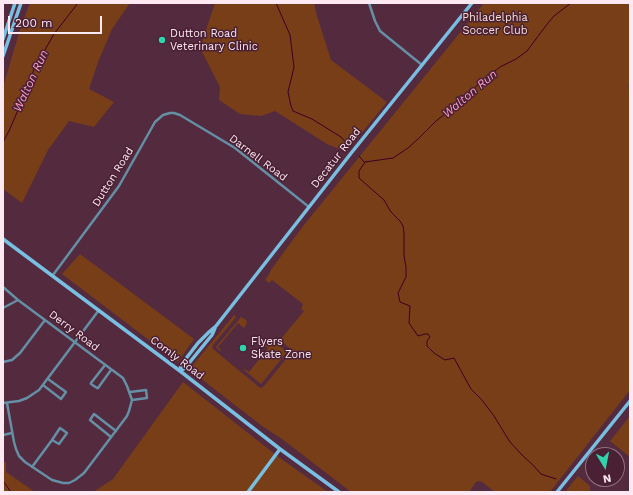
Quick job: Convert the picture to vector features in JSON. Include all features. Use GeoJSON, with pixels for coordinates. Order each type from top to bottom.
{"type":"FeatureCollection","features":[{"type":"Feature","properties":{"kind":"street"},"geometry":{"type":"LineString","coordinates":[[3,39],[15,3]]}},
{"type":"Feature","properties":{"kind":"street"},"geometry":{"type":"LineString","coordinates":[[3,56],[21,3]]}},
{"type":"Feature","properties":{"kind":"street"},"geometry":{"type":"LineString","coordinates":[[369,3],[380,31],[422,65]]}},
{"type":"Feature","properties":{"kind":"street","name":"Decatur Road"},"geometry":{"type":"LineString","coordinates":[[180,371],[185,368],[212,335],[216,326],[309,207],[472,3]]}},
{"type":"Feature","properties":{"kind":"street","name":"Dutton Road"},"geometry":{"type":"LineString","coordinates":[[53,275],[118,186],[159,118],[163,115],[174,113],[196,124]]}},
{"type":"Feature","properties":{"kind":"street","name":"Darnell Road"},"geometry":{"type":"LineString","coordinates":[[196,124],[236,148],[309,207]]}},
{"type":"Feature","properties":{"kind":"street","name":"Comly Road"},"geometry":{"type":"LineString","coordinates":[[3,238],[180,371],[280,449],[339,492]]}},
{"type":"Feature","properties":{"kind":"street","name":"Derry Road"},"geometry":{"type":"LineString","coordinates":[[3,287],[18,300],[122,378],[128,386],[130,392]]}},
{"type":"Feature","properties":{"kind":"street"},"geometry":{"type":"LineString","coordinates":[[3,307],[18,300]]}},
{"type":"Feature","properties":{"kind":"street"},"geometry":{"type":"LineString","coordinates":[[3,403],[19,401],[27,398],[39,390],[99,310]]}},
{"type":"Feature","properties":{"kind":"street"},"geometry":{"type":"LineString","coordinates":[[3,362],[12,360],[20,353],[45,320]]}},
{"type":"Feature","properties":{"kind":"street"},"geometry":{"type":"LineString","coordinates":[[105,365],[91,384],[98,388],[111,370]]}},
{"type":"Feature","properties":{"kind":"street"},"geometry":{"type":"LineString","coordinates":[[43,385],[61,399],[66,392],[48,379]]}},
{"type":"Feature","properties":{"kind":"street"},"geometry":{"type":"LineString","coordinates":[[7,402],[12,433],[19,456],[25,462],[52,480],[58,482],[70,482],[80,478],[128,416],[132,400],[130,392],[146,390],[147,398],[132,400]]}},
{"type":"Feature","properties":{"kind":"street"},"geometry":{"type":"LineString","coordinates":[[557,492],[630,401]]}},
{"type":"Feature","properties":{"kind":"street"},"geometry":{"type":"LineString","coordinates":[[111,438],[90,420],[94,414],[116,431]]}},
{"type":"Feature","properties":{"kind":"street"},"geometry":{"type":"LineString","coordinates":[[32,467],[60,428],[67,433],[59,444],[52,440]]}},
{"type":"Feature","properties":{"kind":"street"},"geometry":{"type":"LineString","coordinates":[[3,435],[12,433]]}},
{"type":"Feature","properties":{"kind":"street"},"geometry":{"type":"LineString","coordinates":[[248,492],[280,449]]}},
{"type":"Feature","properties":{"kind":"green space"},"geometry":{"type":"Polygon","coordinates":[[[30,3],[130,3],[112,29],[98,62],[89,89],[114,102],[94,127],[69,121],[48,150],[22,203],[3,189],[3,87],[21,26],[30,3]]]}},
{"type":"Feature","properties":{"kind":"green space"},"geometry":{"type":"Polygon","coordinates":[[[215,3],[314,3],[331,60],[387,102],[346,152],[327,144],[275,111],[261,116],[240,114],[219,100],[220,87],[200,48],[215,3]]]}},
{"type":"Feature","properties":{"kind":"green space","name":"Philadelphia Soccer Club"},"geometry":{"type":"Polygon","coordinates":[[[484,3],[630,3],[630,85],[628,88],[630,89],[630,390],[550,492],[495,492],[479,481],[476,482],[469,492],[351,492],[282,439],[262,426],[204,381],[194,371],[193,365],[234,315],[236,317],[212,347],[259,387],[261,388],[265,385],[290,354],[294,352],[280,340],[304,311],[301,309],[303,304],[272,280],[269,283],[265,280],[304,225],[484,3]]]}},
{"type":"Feature","properties":{"kind":"green space"},"geometry":{"type":"Polygon","coordinates":[[[80,254],[194,339],[178,362],[62,274],[80,254]]]}},
{"type":"Feature","properties":{"kind":"green space"},"geometry":{"type":"Polygon","coordinates":[[[241,317],[246,320],[247,323],[244,328],[238,323],[218,347],[221,350],[220,351],[216,347],[241,317]]]}},
{"type":"Feature","properties":{"kind":"green space"},"geometry":{"type":"Polygon","coordinates":[[[266,338],[273,342],[274,341],[287,352],[261,384],[244,370],[245,369],[249,372],[268,348],[262,342],[266,338]]]}},
{"type":"Feature","properties":{"kind":"green space"},"geometry":{"type":"Polygon","coordinates":[[[183,382],[280,458],[328,492],[93,492],[113,479],[183,382]]]}},
{"type":"Feature","properties":{"kind":"green space"},"geometry":{"type":"Polygon","coordinates":[[[630,416],[630,457],[625,453],[625,447],[618,447],[610,441],[630,416]]]}},
{"type":"Feature","properties":{"kind":"green space"},"geometry":{"type":"Polygon","coordinates":[[[3,462],[6,462],[6,472],[35,492],[4,492],[3,462]]]}},
{"type":"Feature","properties":{"kind":"green space"},"geometry":{"type":"Polygon","coordinates":[[[578,476],[585,482],[585,487],[590,487],[590,492],[565,492],[578,476]]]}},
{"type":"Feature","properties":{"kind":"waterway","name":"Walton Run"},"geometry":{"type":"LineString","coordinates":[[3,142],[28,87],[34,69],[54,34],[78,3]]}},
{"type":"Feature","properties":{"kind":"waterway","name":"Walton Run"},"geometry":{"type":"LineString","coordinates":[[276,3],[290,35],[294,67],[288,92],[293,111],[312,119],[341,137],[350,147]]}},
{"type":"Feature","properties":{"kind":"waterway","name":"Walton Run"},"geometry":{"type":"LineString","coordinates":[[365,162],[393,158],[408,148],[436,121],[482,81],[500,67],[516,59],[527,51],[554,16],[571,3]]}},
{"type":"Feature","properties":{"kind":"waterway","name":"Walton Run"},"geometry":{"type":"LineString","coordinates":[[359,156],[364,162]]}},
{"type":"Feature","properties":{"kind":"waterway"},"geometry":{"type":"LineString","coordinates":[[365,162],[359,171],[359,178],[384,200],[391,212],[403,226],[406,277],[398,293],[400,302],[410,306],[409,323],[418,336],[428,334],[430,337],[427,341],[427,346],[434,353],[445,360],[454,358],[471,389],[482,400],[494,416],[510,442],[541,474],[556,479]]}},
{"type":"Feature","properties":{"kind":"waterway"},"geometry":{"type":"LineString","coordinates":[[3,481],[11,492]]}},
{"type":"Feature","properties":{"kind":"place","name":"Dutton Road Veterinary Clinic"},"geometry":{"type":"Point","coordinates":[162,40]}},
{"type":"Feature","properties":{"kind":"place","name":"Flyers Skate Zone"},"geometry":{"type":"Point","coordinates":[243,348]}}]}
